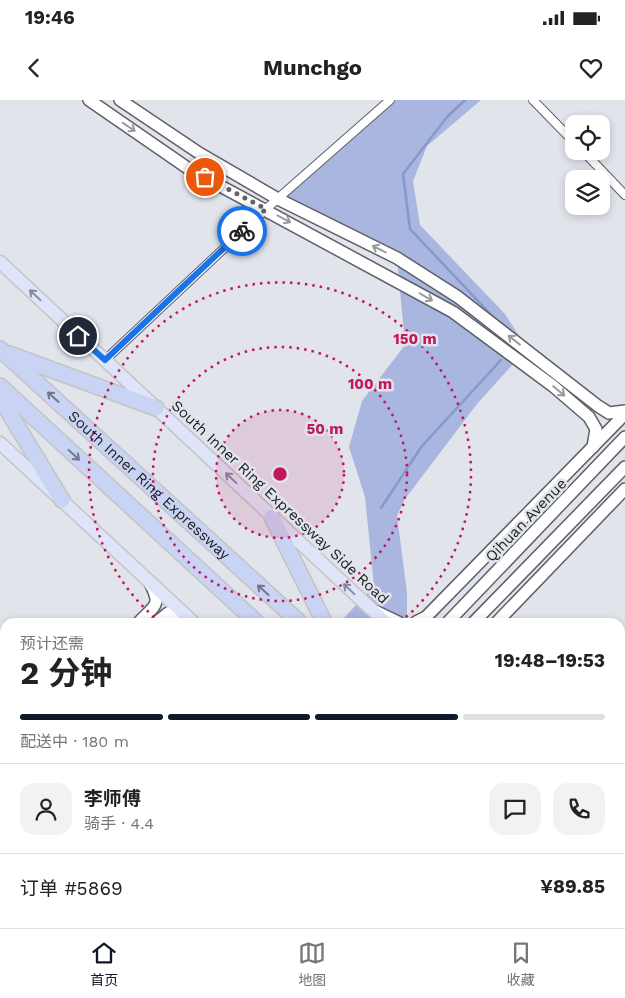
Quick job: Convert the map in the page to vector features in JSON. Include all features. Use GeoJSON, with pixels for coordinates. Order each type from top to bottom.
{"type":"FeatureCollection","features":[{"type":"Feature","properties":{"kind":"highway"},"geometry":{"type":"LineString","coordinates":[[1,350],[156,408]]}},
{"type":"Feature","properties":{"kind":"highway","name":"South Inner Ring Expressway"},"geometry":{"type":"LineString","coordinates":[[1,350],[295,618]]}},
{"type":"Feature","properties":{"kind":"highway","name":"South Inner Ring Expressway"},"geometry":{"type":"LineString","coordinates":[[0,386],[252,618]]}},
{"type":"Feature","properties":{"kind":"highway"},"geometry":{"type":"LineString","coordinates":[[0,398],[62,500]]}},
{"type":"Feature","properties":{"kind":"highway"},"geometry":{"type":"LineString","coordinates":[[272,517],[322,618]]}},
{"type":"Feature","properties":{"kind":"main road","name":"South Inner Ring Expressway Side Road"},"geometry":{"type":"LineString","coordinates":[[0,262],[380,618]]}},
{"type":"Feature","properties":{"kind":"main road"},"geometry":{"type":"LineString","coordinates":[[0,443],[188,618]]}},
{"type":"Feature","properties":{"kind":"street"},"geometry":{"type":"LineString","coordinates":[[89,100],[190,168],[453,312],[553,386],[589,417],[596,429],[593,447]]}},
{"type":"Feature","properties":{"kind":"street"},"geometry":{"type":"LineString","coordinates":[[120,100],[199,153],[278,198],[397,258],[458,297],[598,406],[609,413],[625,412]]}},
{"type":"Feature","properties":{"kind":"street"},"geometry":{"type":"LineString","coordinates":[[105,360],[278,198],[390,100]]}},
{"type":"Feature","properties":{"kind":"street"},"geometry":{"type":"LineString","coordinates":[[533,100],[565,133]]}},
{"type":"Feature","properties":{"kind":"street"},"geometry":{"type":"LineString","coordinates":[[592,160],[625,195]]}},
{"type":"Feature","properties":{"kind":"street"},"geometry":{"type":"LineString","coordinates":[[425,618],[625,412]]}},
{"type":"Feature","properties":{"kind":"street","name":"Qihuan Avenue"},"geometry":{"type":"LineString","coordinates":[[452,618],[625,437]]}},
{"type":"Feature","properties":{"kind":"street"},"geometry":{"type":"LineString","coordinates":[[478,618],[625,467]]}},
{"type":"Feature","properties":{"kind":"street"},"geometry":{"type":"LineString","coordinates":[[501,618],[625,489]]}},
{"type":"Feature","properties":{"kind":"street"},"geometry":{"type":"LineString","coordinates":[[143,618],[157,603],[158,598],[149,582]]}},
{"type":"Feature","properties":{"kind":"street"},"geometry":{"type":"LineString","coordinates":[[368,607],[390,618]]}},
{"type":"Feature","properties":{"kind":"street"},"geometry":{"type":"LineString","coordinates":[[162,618],[168,613],[174,612],[186,618]]}},
{"type":"Feature","properties":{"kind":"shaded area"},"geometry":{"type":"Polygon","coordinates":[[[390,100],[481,100],[427,146],[413,181],[420,225],[505,314],[521,339],[514,363],[477,404],[405,499],[397,516],[407,592],[407,618],[344,618],[374,586],[365,497],[349,447],[362,401],[405,345],[397,258],[278,199],[390,100]]]}},
{"type":"Feature","properties":{"kind":"waterway"},"geometry":{"type":"LineString","coordinates":[[465,100],[447,117],[403,174],[410,229],[496,320]]}},
{"type":"Feature","properties":{"kind":"waterway"},"geometry":{"type":"LineString","coordinates":[[381,508],[422,446],[501,360]]}},
{"type":"Feature","properties":{"kind":"way so far"},"geometry":{"type":"LineString","coordinates":[[205,177],[266,209],[242,231]]}},
{"type":"Feature","properties":{"kind":"route"},"geometry":{"type":"LineString","coordinates":[[78,336],[105,360],[242,231]]}}]}
